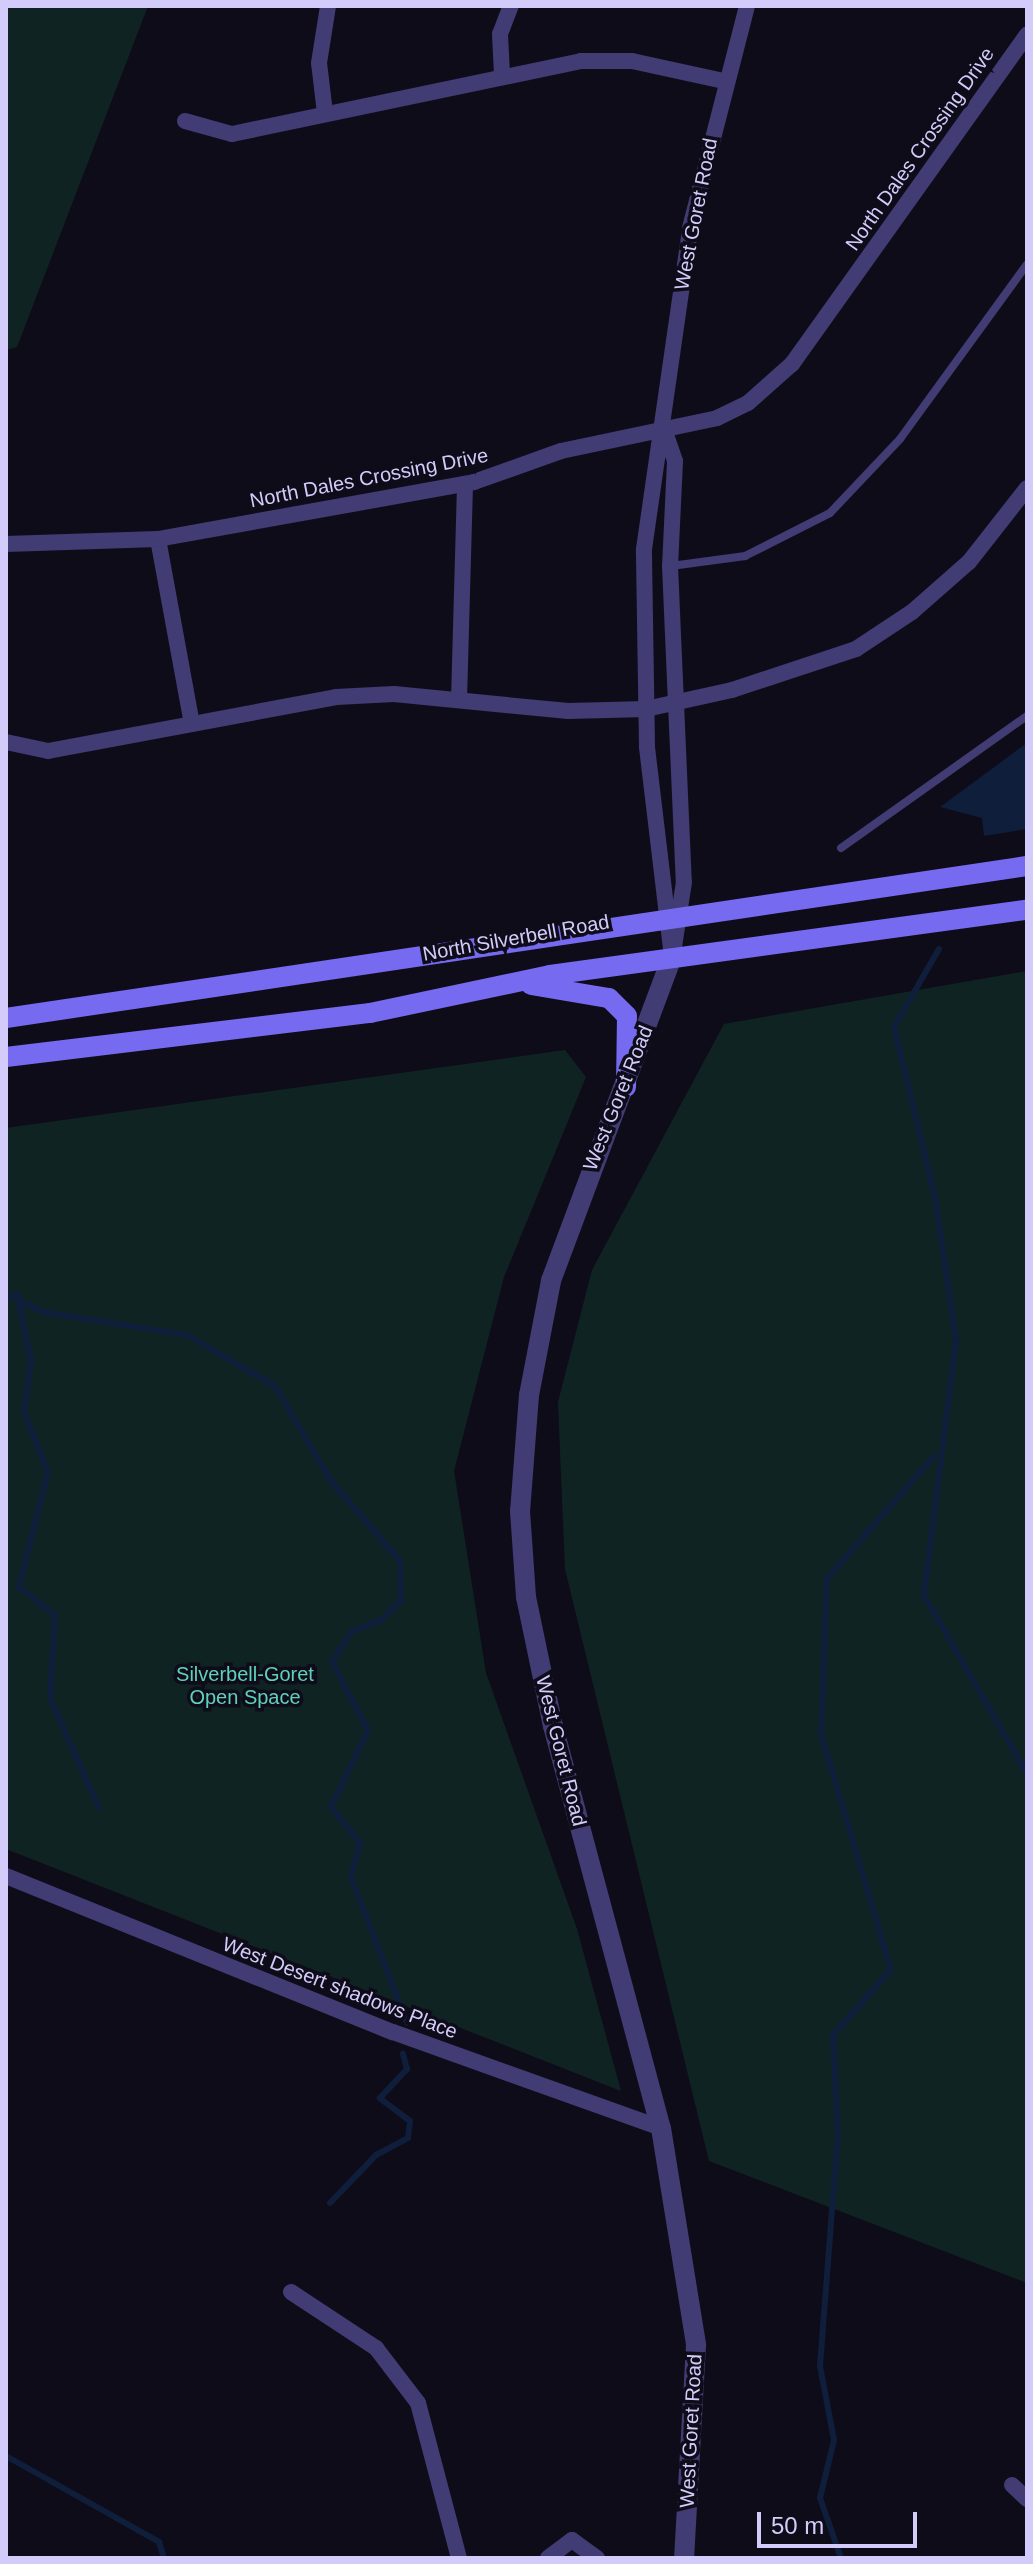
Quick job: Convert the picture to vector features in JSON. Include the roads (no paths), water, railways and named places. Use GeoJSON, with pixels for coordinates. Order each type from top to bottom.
{"type":"FeatureCollection","features":[{"type":"Feature","properties":{"kind":"main road","name":"North Silverbell Road"},"geometry":{"type":"LineString","coordinates":[[6,1018],[672,914],[1027,866]]}},
{"type":"Feature","properties":{"kind":"main road"},"geometry":{"type":"LineString","coordinates":[[6,1057],[370,1013],[515,982],[672,957],[1027,910]]}},
{"type":"Feature","properties":{"kind":"main road"},"geometry":{"type":"LineString","coordinates":[[515,982],[609,998],[627,1016],[626,1087]]}},
{"type":"Feature","properties":{"kind":"street"},"geometry":{"type":"LineString","coordinates":[[325,113],[319,63],[328,6]]}},
{"type":"Feature","properties":{"kind":"street"},"geometry":{"type":"LineString","coordinates":[[502,75],[500,34],[511,6]]}},
{"type":"Feature","properties":{"kind":"street","name":"West Goret Road"},"geometry":{"type":"LineString","coordinates":[[672,914],[646,709],[644,549],[651,464],[663,426],[690,228],[724,81],[747,6]]}},
{"type":"Feature","properties":{"kind":"street","name":"North Dales Crossing Drive"},"geometry":{"type":"LineString","coordinates":[[6,544],[158,539],[465,484],[663,426],[717,418],[748,403],[792,364],[1027,34]]}},
{"type":"Feature","properties":{"kind":"street"},"geometry":{"type":"LineString","coordinates":[[185,121],[232,134],[502,75],[632,61],[724,81]]}},
{"type":"Feature","properties":{"kind":"street","name":"West Goret Road"},"geometry":{"type":"LineString","coordinates":[[663,426],[675,461],[670,566],[674,703],[672,957],[551,1281],[529,1395],[520,1511],[526,1597],[553,1726],[661,2128],[696,2345],[684,2558]]}},
{"type":"Feature","properties":{"kind":"street"},"geometry":{"type":"LineString","coordinates":[[459,700],[465,484]]}},
{"type":"Feature","properties":{"kind":"street"},"geometry":{"type":"LineString","coordinates":[[6,742],[48,751],[336,697],[459,700],[568,711],[646,709],[674,703],[805,670],[856,649],[969,562],[1027,488]]}},
{"type":"Feature","properties":{"kind":"street"},"geometry":{"type":"LineString","coordinates":[[158,539],[192,724]]}},
{"type":"Feature","properties":{"kind":"street","name":"West Desert shadows Place"},"geometry":{"type":"LineString","coordinates":[[6,1876],[393,2032],[661,2128]]}},
{"type":"Feature","properties":{"kind":"street"},"geometry":{"type":"LineString","coordinates":[[291,2292],[376,2348],[410,2390],[433,2448],[459,2558]]}},
{"type":"Feature","properties":{"kind":"street"},"geometry":{"type":"LineString","coordinates":[[1012,2485],[1027,2499]]}},
{"type":"Feature","properties":{"kind":"street"},"geometry":{"type":"LineString","coordinates":[[546,2557],[572,2540],[597,2558]]}},
{"type":"Feature","properties":{"kind":"lane"},"geometry":{"type":"LineString","coordinates":[[670,566],[745,556],[830,513],[900,439],[1027,264]]}},
{"type":"Feature","properties":{"kind":"lane"},"geometry":{"type":"LineString","coordinates":[[841,848],[1027,716]]}},
{"type":"Feature","properties":{"kind":"water"},"geometry":{"type":"Polygon","coordinates":[[[1027,743],[1027,829],[984,836],[982,818],[940,807],[1027,743]]]}},
{"type":"Feature","properties":{"kind":"waterway"},"geometry":{"type":"LineString","coordinates":[[939,949],[894,1027],[935,1198],[956,1341],[924,1595],[1027,1774]]}},
{"type":"Feature","properties":{"kind":"waterway"},"geometry":{"type":"LineString","coordinates":[[6,1294],[43,1312],[187,1335],[275,1386],[331,1481],[400,1561],[401,1601],[381,1620],[351,1632],[332,1662],[368,1730],[331,1807],[360,1843],[351,1877],[407,2023]]}},
{"type":"Feature","properties":{"kind":"waterway"},"geometry":{"type":"LineString","coordinates":[[17,1294],[31,1361],[24,1412],[48,1472],[19,1587],[55,1615],[50,1698],[99,1808]]}},
{"type":"Feature","properties":{"kind":"waterway"},"geometry":{"type":"LineString","coordinates":[[841,2558],[820,2498],[834,2440],[820,2366],[838,2134],[833,2035],[891,1970],[821,1734],[827,1579],[934,1456]]}},
{"type":"Feature","properties":{"kind":"waterway"},"geometry":{"type":"LineString","coordinates":[[330,2203],[376,2155],[408,2138],[410,2121],[380,2098],[407,2069],[403,2054]]}},
{"type":"Feature","properties":{"kind":"waterway"},"geometry":{"type":"LineString","coordinates":[[6,2456],[159,2542],[164,2558]]}},
{"type":"Feature","properties":{"kind":"park label","name":"Silverbell-Goret Open Space"},"geometry":{"type":"Point","coordinates":[245,1686]}}]}
